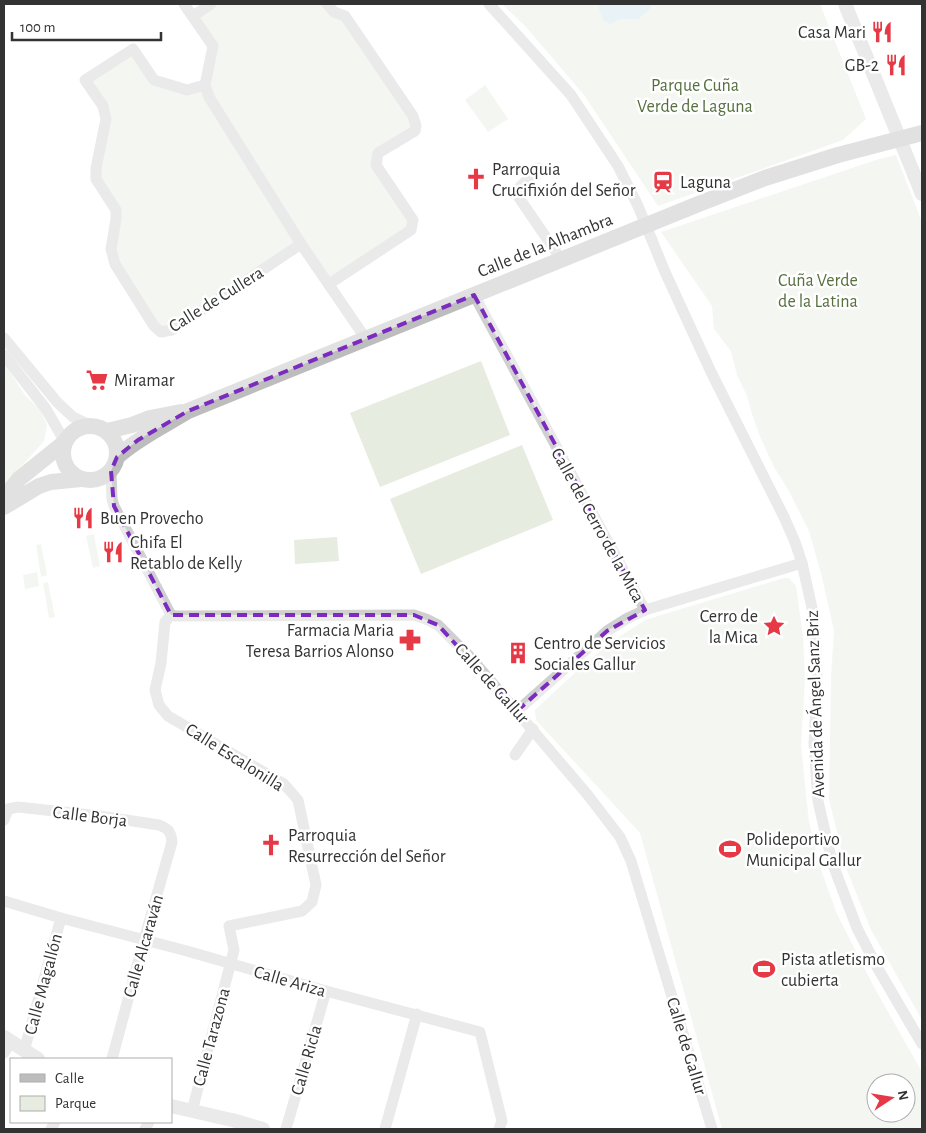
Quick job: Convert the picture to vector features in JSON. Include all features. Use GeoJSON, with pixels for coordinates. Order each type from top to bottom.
{"type":"FeatureCollection","features":[{"type":"Feature","properties":{"kind":"main road","name":"Calle de la Alhambra"},"geometry":{"type":"LineString","coordinates":[[114,464],[138,440],[155,432],[188,411],[765,178],[838,155],[922,132]]}},
{"type":"Feature","properties":{"kind":"main road","name":"Calle de la Alhambra"},"geometry":{"type":"LineString","coordinates":[[107,431],[150,418],[188,411]]}},
{"type":"Feature","properties":{"kind":"main road"},"geometry":{"type":"LineString","coordinates":[[4,498],[19,479],[65,442],[79,428],[88,426],[98,427],[107,431],[116,442],[114,464],[95,480],[81,479],[51,482],[39,486],[4,508]]}},
{"type":"Feature","properties":{"kind":"main road"},"geometry":{"type":"LineString","coordinates":[[65,442],[63,452],[65,464],[72,473],[81,479]]}},
{"type":"Feature","properties":{"kind":"street"},"geometry":{"type":"LineString","coordinates":[[184,4],[213,46],[205,85],[209,97],[301,244],[366,339]]}},
{"type":"Feature","properties":{"kind":"street"},"geometry":{"type":"LineString","coordinates":[[193,16],[211,4]]}},
{"type":"Feature","properties":{"kind":"street"},"geometry":{"type":"LineString","coordinates":[[327,4],[334,12],[345,16],[413,116],[416,126],[415,130],[378,153],[376,165],[413,220],[411,230],[329,284]]}},
{"type":"Feature","properties":{"kind":"street","name":"Avenida de Ángel Sanz Briz"},"geometry":{"type":"LineString","coordinates":[[490,4],[572,95],[618,166],[711,372],[784,517],[802,563],[812,608],[817,680],[814,744],[818,802],[832,862],[857,928],[877,967],[922,1044]]}},
{"type":"Feature","properties":{"kind":"street"},"geometry":{"type":"LineString","coordinates":[[846,4],[922,194]]}},
{"type":"Feature","properties":{"kind":"street","name":"Calle de Cullera"},"geometry":{"type":"LineString","coordinates":[[205,85],[187,90],[154,80],[133,50],[85,80],[103,106],[106,119],[96,168],[96,179],[116,210],[111,250],[115,264],[154,326],[161,332],[172,330],[301,244]]}},
{"type":"Feature","properties":{"kind":"street"},"geometry":{"type":"LineString","coordinates":[[539,168],[515,192],[561,259]]}},
{"type":"Feature","properties":{"kind":"street","name":"Calle del Cerro de la Mica"},"geometry":{"type":"LineString","coordinates":[[474,295],[645,610],[607,631],[517,711]]}},
{"type":"Feature","properties":{"kind":"street"},"geometry":{"type":"LineString","coordinates":[[4,338],[57,402],[73,418],[88,426]]}},
{"type":"Feature","properties":{"kind":"street"},"geometry":{"type":"LineString","coordinates":[[4,355],[46,409],[65,442]]}},
{"type":"Feature","properties":{"kind":"street"},"geometry":{"type":"LineString","coordinates":[[114,464],[112,499],[114,506],[171,615]]}},
{"type":"Feature","properties":{"kind":"street"},"geometry":{"type":"LineString","coordinates":[[645,610],[802,563]]}},
{"type":"Feature","properties":{"kind":"street","name":"Calle de Gallur"},"geometry":{"type":"LineString","coordinates":[[171,615],[414,615],[438,625],[471,658],[533,729],[587,794],[620,838],[631,861],[712,1129]]}},
{"type":"Feature","properties":{"kind":"street","name":"Calle Escalonilla"},"geometry":{"type":"LineString","coordinates":[[171,615],[165,622],[161,662],[155,690],[159,705],[168,716],[284,784],[298,800],[316,885],[312,902],[302,911],[229,926],[234,950],[230,963]]}},
{"type":"Feature","properties":{"kind":"street"},"geometry":{"type":"LineString","coordinates":[[515,756],[533,729]]}},
{"type":"Feature","properties":{"kind":"street","name":"Calle Borja"},"geometry":{"type":"LineString","coordinates":[[6,815],[18,807],[159,825],[171,832]]}},
{"type":"Feature","properties":{"kind":"street","name":"Calle Alcaraván"},"geometry":{"type":"LineString","coordinates":[[112,1058],[172,842],[171,832]]}},
{"type":"Feature","properties":{"kind":"street","name":"Calle Ariza"},"geometry":{"type":"LineString","coordinates":[[4,901],[480,1032],[502,1121],[499,1129]]}},
{"type":"Feature","properties":{"kind":"street","name":"Calle Magallón"},"geometry":{"type":"LineString","coordinates":[[24,1051],[61,918]]}},
{"type":"Feature","properties":{"kind":"street","name":"Calle Tarazona"},"geometry":{"type":"LineString","coordinates":[[192,1111],[230,963]]}},
{"type":"Feature","properties":{"kind":"street","name":"Calle Ricla"},"geometry":{"type":"LineString","coordinates":[[286,1129],[326,991]]}},
{"type":"Feature","properties":{"kind":"street"},"geometry":{"type":"LineString","coordinates":[[385,1129],[417,1014]]}},
{"type":"Feature","properties":{"kind":"street"},"geometry":{"type":"LineString","coordinates":[[6,1044],[36,1058]]}},
{"type":"Feature","properties":{"kind":"street"},"geometry":{"type":"LineString","coordinates":[[172,1106],[233,1125],[263,1129]]}},
{"type":"Feature","properties":{"kind":"highlighted area"},"geometry":{"type":"Polygon","coordinates":[[[474,295],[645,610],[607,631],[517,711],[438,625],[414,615],[171,615],[114,506],[111,471],[117,457],[138,440],[188,411],[474,295]]]}},
{"type":"Feature","properties":{"kind":"green space"},"geometry":{"type":"Polygon","coordinates":[[[211,4],[327,4],[345,16],[416,126],[378,153],[376,165],[413,220],[411,230],[329,284],[301,244],[161,332],[115,264],[116,210],[96,179],[106,119],[85,80],[133,49],[154,80],[187,90],[205,85],[213,46],[193,16],[211,4]]]}},
{"type":"Feature","properties":{"kind":"green space","name":"Parque Cuña Verde de Laguna"},"geometry":{"type":"Polygon","coordinates":[[[502,4],[820,4],[866,119],[843,140],[658,206],[584,95],[526,27],[502,4]]]}},
{"type":"Feature","properties":{"kind":"green space"},"geometry":{"type":"Polygon","coordinates":[[[485,85],[508,119],[488,132],[465,100],[485,85]]]}},
{"type":"Feature","properties":{"kind":"green space","name":"Cuña Verde de la Latina"},"geometry":{"type":"Polygon","coordinates":[[[896,155],[922,222],[922,1020],[871,930],[845,865],[829,799],[831,677],[834,631],[809,531],[761,439],[747,396],[737,375],[731,351],[714,329],[712,306],[661,232],[896,155]]]}},
{"type":"Feature","properties":{"kind":"green space"},"geometry":{"type":"Polygon","coordinates":[[[481,361],[510,435],[380,487],[350,413],[481,361]]]}},
{"type":"Feature","properties":{"kind":"green space"},"geometry":{"type":"Polygon","coordinates":[[[4,362],[24,394],[41,411],[47,425],[44,441],[4,486],[4,362]]]}},
{"type":"Feature","properties":{"kind":"green space"},"geometry":{"type":"Polygon","coordinates":[[[522,445],[553,520],[421,574],[390,499],[522,445]]]}},
{"type":"Feature","properties":{"kind":"green space"},"geometry":{"type":"Polygon","coordinates":[[[94,534],[100,566],[93,568],[86,536],[94,534]]]}},
{"type":"Feature","properties":{"kind":"green space"},"geometry":{"type":"Polygon","coordinates":[[[337,537],[339,561],[295,564],[294,540],[337,537]]]}},
{"type":"Feature","properties":{"kind":"green space"},"geometry":{"type":"Polygon","coordinates":[[[41,544],[47,575],[41,577],[36,545],[41,544]]]}},
{"type":"Feature","properties":{"kind":"green space"},"geometry":{"type":"Polygon","coordinates":[[[37,572],[39,586],[25,589],[23,575],[37,572]]]}},
{"type":"Feature","properties":{"kind":"green space","name":"Polideportivo Municipal Gallur"},"geometry":{"type":"Polygon","coordinates":[[[784,578],[789,578],[796,586],[803,636],[805,678],[801,746],[809,822],[819,864],[837,914],[874,987],[922,1072],[922,1129],[722,1129],[640,833],[536,720],[535,710],[603,649],[648,619],[784,578]]]}},
{"type":"Feature","properties":{"kind":"green space"},"geometry":{"type":"Polygon","coordinates":[[[48,582],[55,617],[49,618],[43,583],[48,582]]]}},
{"type":"Feature","properties":{"kind":"water"},"geometry":{"type":"Polygon","coordinates":[[[600,4],[652,4],[649,10],[638,19],[620,19],[610,24],[603,20],[598,6],[600,4]]]}},
{"type":"Feature","properties":{"kind":"place","name":"Casa Mari"},"geometry":{"type":"Point","coordinates":[882,32]}},
{"type":"Feature","properties":{"kind":"place","name":"GB-2"},"geometry":{"type":"Point","coordinates":[896,65]}},
{"type":"Feature","properties":{"kind":"place","name":"Parroquia Crucifixión del Señor"},"geometry":{"type":"Point","coordinates":[476,179]}},
{"type":"Feature","properties":{"kind":"place","name":"Laguna"},"geometry":{"type":"Point","coordinates":[663,182]}},
{"type":"Feature","properties":{"kind":"place","name":"Miramar"},"geometry":{"type":"Point","coordinates":[97,380]}},
{"type":"Feature","properties":{"kind":"place","name":"Buen Provecho"},"geometry":{"type":"Point","coordinates":[83,518]}},
{"type":"Feature","properties":{"kind":"place","name":"Chifa El Retablo de Kelly"},"geometry":{"type":"Point","coordinates":[113,552]}},
{"type":"Feature","properties":{"kind":"place","name":"Cerro de la Mica"},"geometry":{"type":"Point","coordinates":[774,626]}},
{"type":"Feature","properties":{"kind":"place","name":"Farmacia Maria Teresa Barrios Alonso"},"geometry":{"type":"Point","coordinates":[410,640]}},
{"type":"Feature","properties":{"kind":"place","name":"Centro de Servicios Sociales Gallur"},"geometry":{"type":"Point","coordinates":[518,653]}},
{"type":"Feature","properties":{"kind":"place","name":"Parroquia Resurrección del Señor"},"geometry":{"type":"Point","coordinates":[271,845]}},
{"type":"Feature","properties":{"kind":"place","name":"Polideportivo Municipal Gallur"},"geometry":{"type":"Point","coordinates":[730,849]}},
{"type":"Feature","properties":{"kind":"place","name":"Pista atletismo cubierta"},"geometry":{"type":"Point","coordinates":[764,969]}}]}
